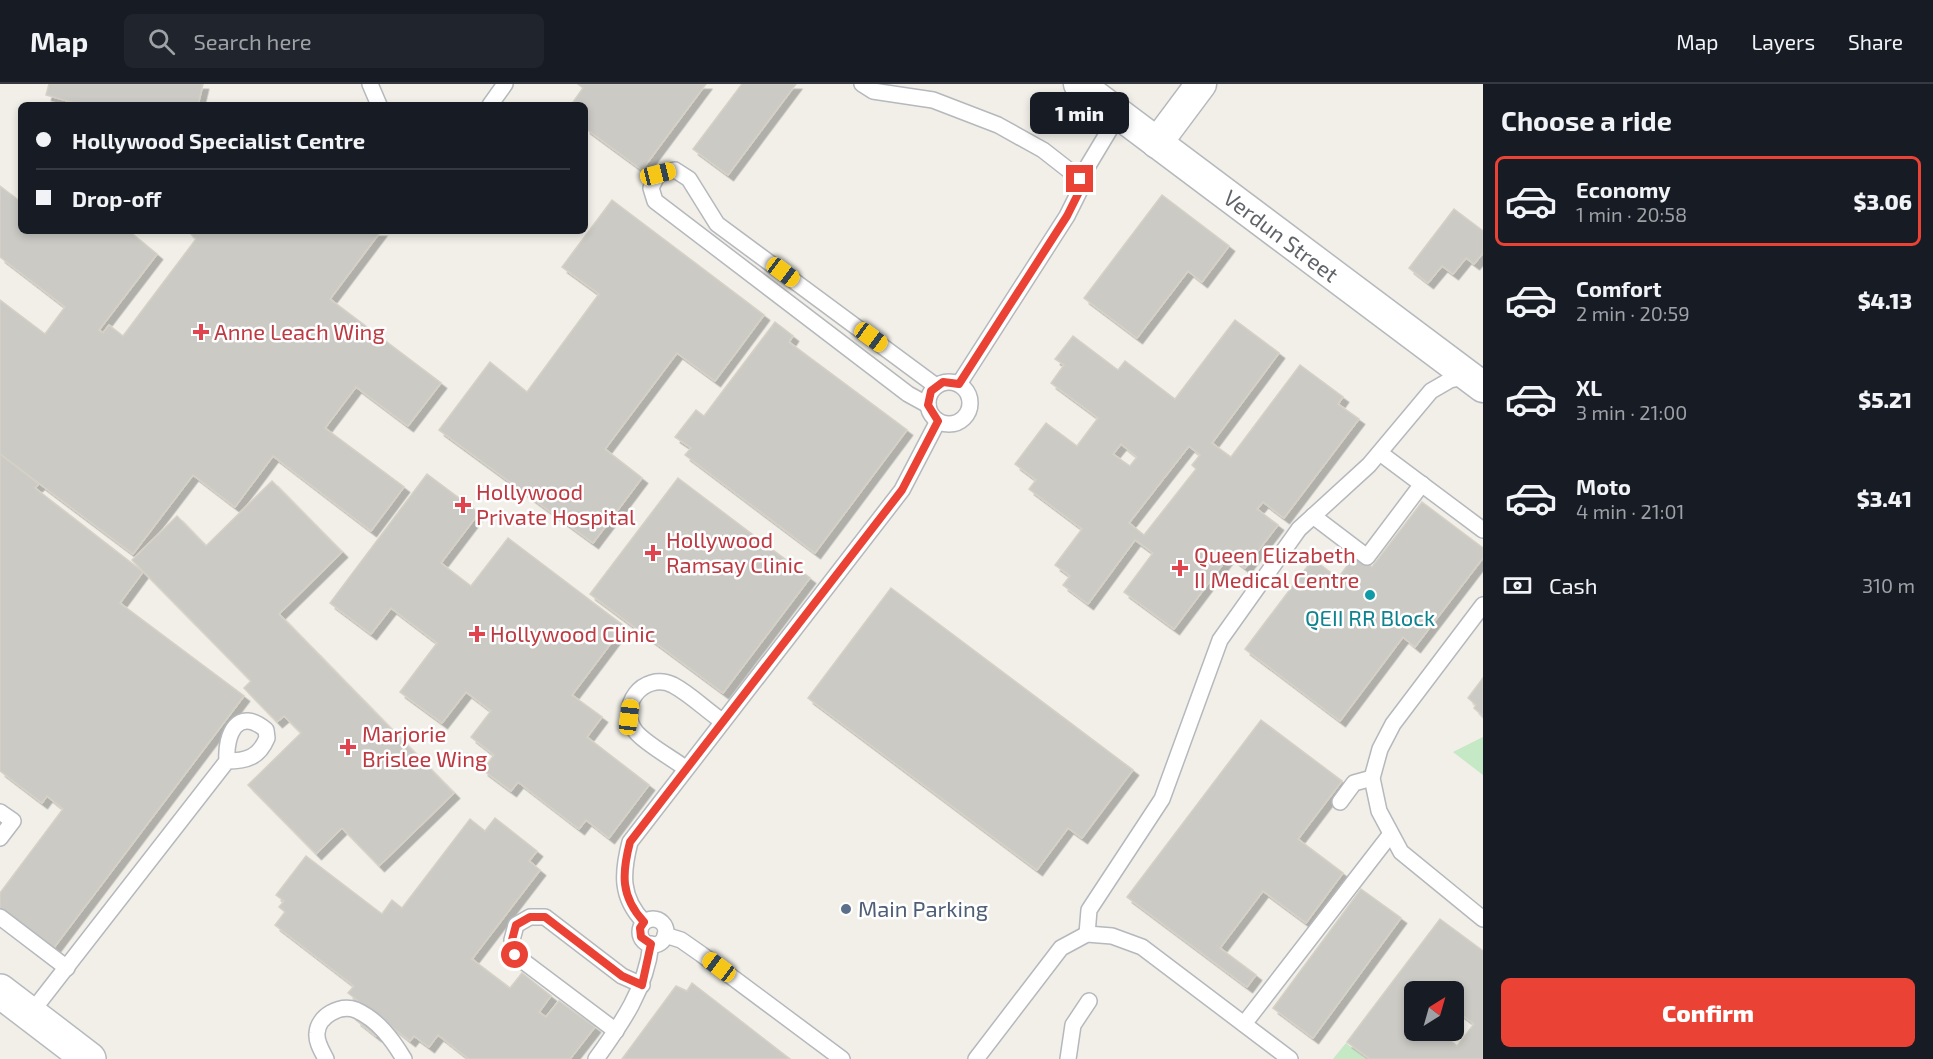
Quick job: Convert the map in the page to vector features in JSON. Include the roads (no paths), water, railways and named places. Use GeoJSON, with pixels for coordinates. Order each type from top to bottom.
{"type":"FeatureCollection","features":[{"type":"Feature","properties":{"kind":"main road"},"geometry":{"type":"LineString","coordinates":[[0,992],[90,1059]]}},
{"type":"Feature","properties":{"kind":"street","name":"Verdun Street"},"geometry":{"type":"LineString","coordinates":[[1079,84],[1476,381]]}},
{"type":"Feature","properties":{"kind":"street"},"geometry":{"type":"LineString","coordinates":[[1157,143],[1201,84]]}},
{"type":"Feature","properties":{"kind":"lane"},"geometry":{"type":"LineString","coordinates":[[370,84],[378,102]]}},
{"type":"Feature","properties":{"kind":"lane"},"geometry":{"type":"LineString","coordinates":[[492,102],[505,84]]}},
{"type":"Feature","properties":{"kind":"lane"},"geometry":{"type":"LineString","coordinates":[[862,84],[873,92],[933,100],[998,125],[1043,150],[1084,182],[1067,216],[959,384]]}},
{"type":"Feature","properties":{"kind":"lane"},"geometry":{"type":"LineString","coordinates":[[1080,179],[1119,114]]}},
{"type":"Feature","properties":{"kind":"lane"},"geometry":{"type":"LineString","coordinates":[[928,405],[931,391],[936,386],[951,382],[959,384],[970,400],[968,414],[958,423],[938,421],[928,405],[908,394],[655,201],[651,188],[658,174],[675,170],[689,178],[717,224],[936,386]]}},
{"type":"Feature","properties":{"kind":"lane"},"geometry":{"type":"LineString","coordinates":[[1087,934],[1089,910],[1162,799],[1220,640],[1288,543],[1313,516],[1380,453],[1420,401],[1431,391],[1450,380],[1476,381]]}},
{"type":"Feature","properties":{"kind":"lane"},"geometry":{"type":"LineString","coordinates":[[644,922],[625,896],[623,872],[630,842],[902,490],[938,421]]}},
{"type":"Feature","properties":{"kind":"lane"},"geometry":{"type":"LineString","coordinates":[[1380,453],[1483,530]]}},
{"type":"Feature","properties":{"kind":"lane"},"geometry":{"type":"LineString","coordinates":[[1313,516],[1367,557],[1422,484]]}},
{"type":"Feature","properties":{"kind":"lane"},"geometry":{"type":"LineString","coordinates":[[1483,605],[1393,724],[1380,749],[1372,778],[1379,811],[1401,852],[1483,919]]}},
{"type":"Feature","properties":{"kind":"lane"},"geometry":{"type":"LineString","coordinates":[[685,768],[637,733],[629,717],[631,700],[640,688],[656,682],[672,685],[722,721]]}},
{"type":"Feature","properties":{"kind":"lane"},"geometry":{"type":"LineString","coordinates":[[30,1014],[227,761]]}},
{"type":"Feature","properties":{"kind":"lane"},"geometry":{"type":"LineString","coordinates":[[1340,802],[1354,783],[1372,778]]}},
{"type":"Feature","properties":{"kind":"lane"},"geometry":{"type":"LineString","coordinates":[[0,812],[13,821],[0,838]]}},
{"type":"Feature","properties":{"kind":"lane"},"geometry":{"type":"LineString","coordinates":[[1244,1024],[1390,835]]}},
{"type":"Feature","properties":{"kind":"lane"},"geometry":{"type":"LineString","coordinates":[[0,917],[67,968]]}},
{"type":"Feature","properties":{"kind":"lane"},"geometry":{"type":"LineString","coordinates":[[616,1031],[515,955],[512,940],[516,925],[530,917],[545,917],[622,976],[642,985]]}},
{"type":"Feature","properties":{"kind":"lane"},"geometry":{"type":"LineString","coordinates":[[650,919],[658,920],[664,926],[665,935],[662,941],[651,944],[641,937],[640,928],[650,919]]}},
{"type":"Feature","properties":{"kind":"lane"},"geometry":{"type":"LineString","coordinates":[[976,1059],[1061,948],[1087,934],[1112,936],[1142,947],[1290,1059]]}},
{"type":"Feature","properties":{"kind":"lane"},"geometry":{"type":"LineString","coordinates":[[665,935],[681,940],[701,954],[842,1059]]}},
{"type":"Feature","properties":{"kind":"lane"},"geometry":{"type":"LineString","coordinates":[[596,1059],[616,1031],[642,985],[651,944]]}},
{"type":"Feature","properties":{"kind":"lane"},"geometry":{"type":"LineString","coordinates":[[1068,1059],[1073,1025],[1089,1001]]}},
{"type":"Feature","properties":{"kind":"lane"},"geometry":{"type":"LineString","coordinates":[[326,1059],[317,1040],[319,1024],[330,1013],[349,1008],[358,1011],[386,1032],[404,1059]]}},
{"type":"Feature","properties":{"kind":"place","name":"Anne Leach Wing"},"geometry":{"type":"Point","coordinates":[201,332]}},
{"type":"Feature","properties":{"kind":"place","name":"Hollywood Private Hospital"},"geometry":{"type":"Point","coordinates":[463,505]}},
{"type":"Feature","properties":{"kind":"place","name":"Hollywood Ramsay Clinic"},"geometry":{"type":"Point","coordinates":[653,553]}},
{"type":"Feature","properties":{"kind":"place","name":"Queen Elizabeth II Medical Centre"},"geometry":{"type":"Point","coordinates":[1180,568]}},
{"type":"Feature","properties":{"kind":"place","name":"QEII RR Block"},"geometry":{"type":"Point","coordinates":[1370,595]}},
{"type":"Feature","properties":{"kind":"place","name":"Hollywood Clinic"},"geometry":{"type":"Point","coordinates":[477,634]}},
{"type":"Feature","properties":{"kind":"place","name":"Marjorie Brislee Wing"},"geometry":{"type":"Point","coordinates":[348,747]}},
{"type":"Feature","properties":{"kind":"place","name":"Main Parking"},"geometry":{"type":"Point","coordinates":[846,909]}}]}
